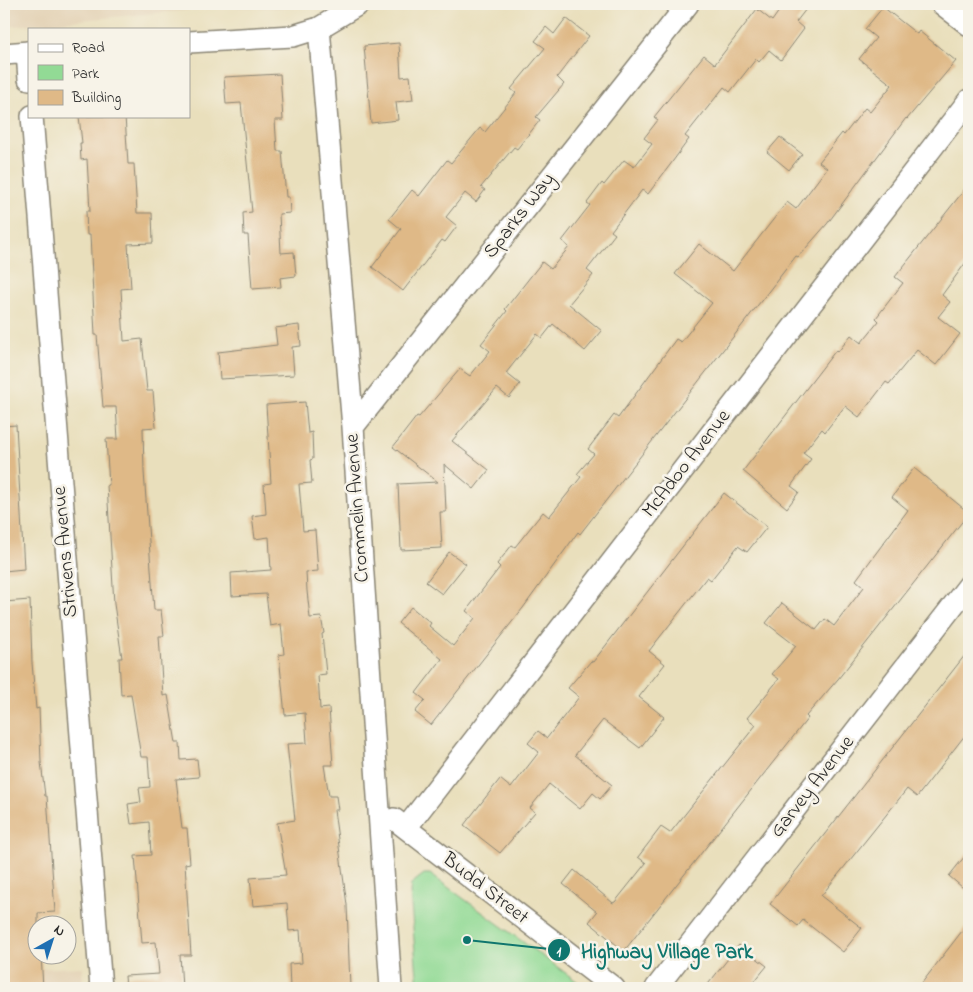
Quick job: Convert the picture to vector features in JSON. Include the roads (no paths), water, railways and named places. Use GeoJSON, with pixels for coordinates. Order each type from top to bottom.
{"type":"FeatureCollection","features":[{"type":"Feature","properties":{"kind":"street"},"geometry":{"type":"LineString","coordinates":[[190,42],[293,36],[319,28],[359,4]]}},
{"type":"Feature","properties":{"kind":"street","name":"Sparks Way"},"geometry":{"type":"LineString","coordinates":[[353,428],[688,4]]}},
{"type":"Feature","properties":{"kind":"street"},"geometry":{"type":"LineString","coordinates":[[942,4],[969,25]]}},
{"type":"Feature","properties":{"kind":"street","name":"Crommelin Avenue"},"geometry":{"type":"LineString","coordinates":[[319,28],[353,428],[391,988]]}},
{"type":"Feature","properties":{"kind":"street"},"geometry":{"type":"LineString","coordinates":[[4,54],[28,52]]}},
{"type":"Feature","properties":{"kind":"street","name":"McAdoo Avenue"},"geometry":{"type":"LineString","coordinates":[[406,828],[969,100]]}},
{"type":"Feature","properties":{"kind":"street","name":"Strivens Avenue"},"geometry":{"type":"LineString","coordinates":[[32,118],[101,988]]}},
{"type":"Feature","properties":{"kind":"street","name":"Garvey Avenue"},"geometry":{"type":"LineString","coordinates":[[656,988],[969,585]]}},
{"type":"Feature","properties":{"kind":"street","name":"Budd Street"},"geometry":{"type":"LineString","coordinates":[[380,808],[614,988]]}},
{"type":"Feature","properties":{"kind":"place","name":"Highway Village Park"},"geometry":{"type":"Point","coordinates":[467,940]}}]}
